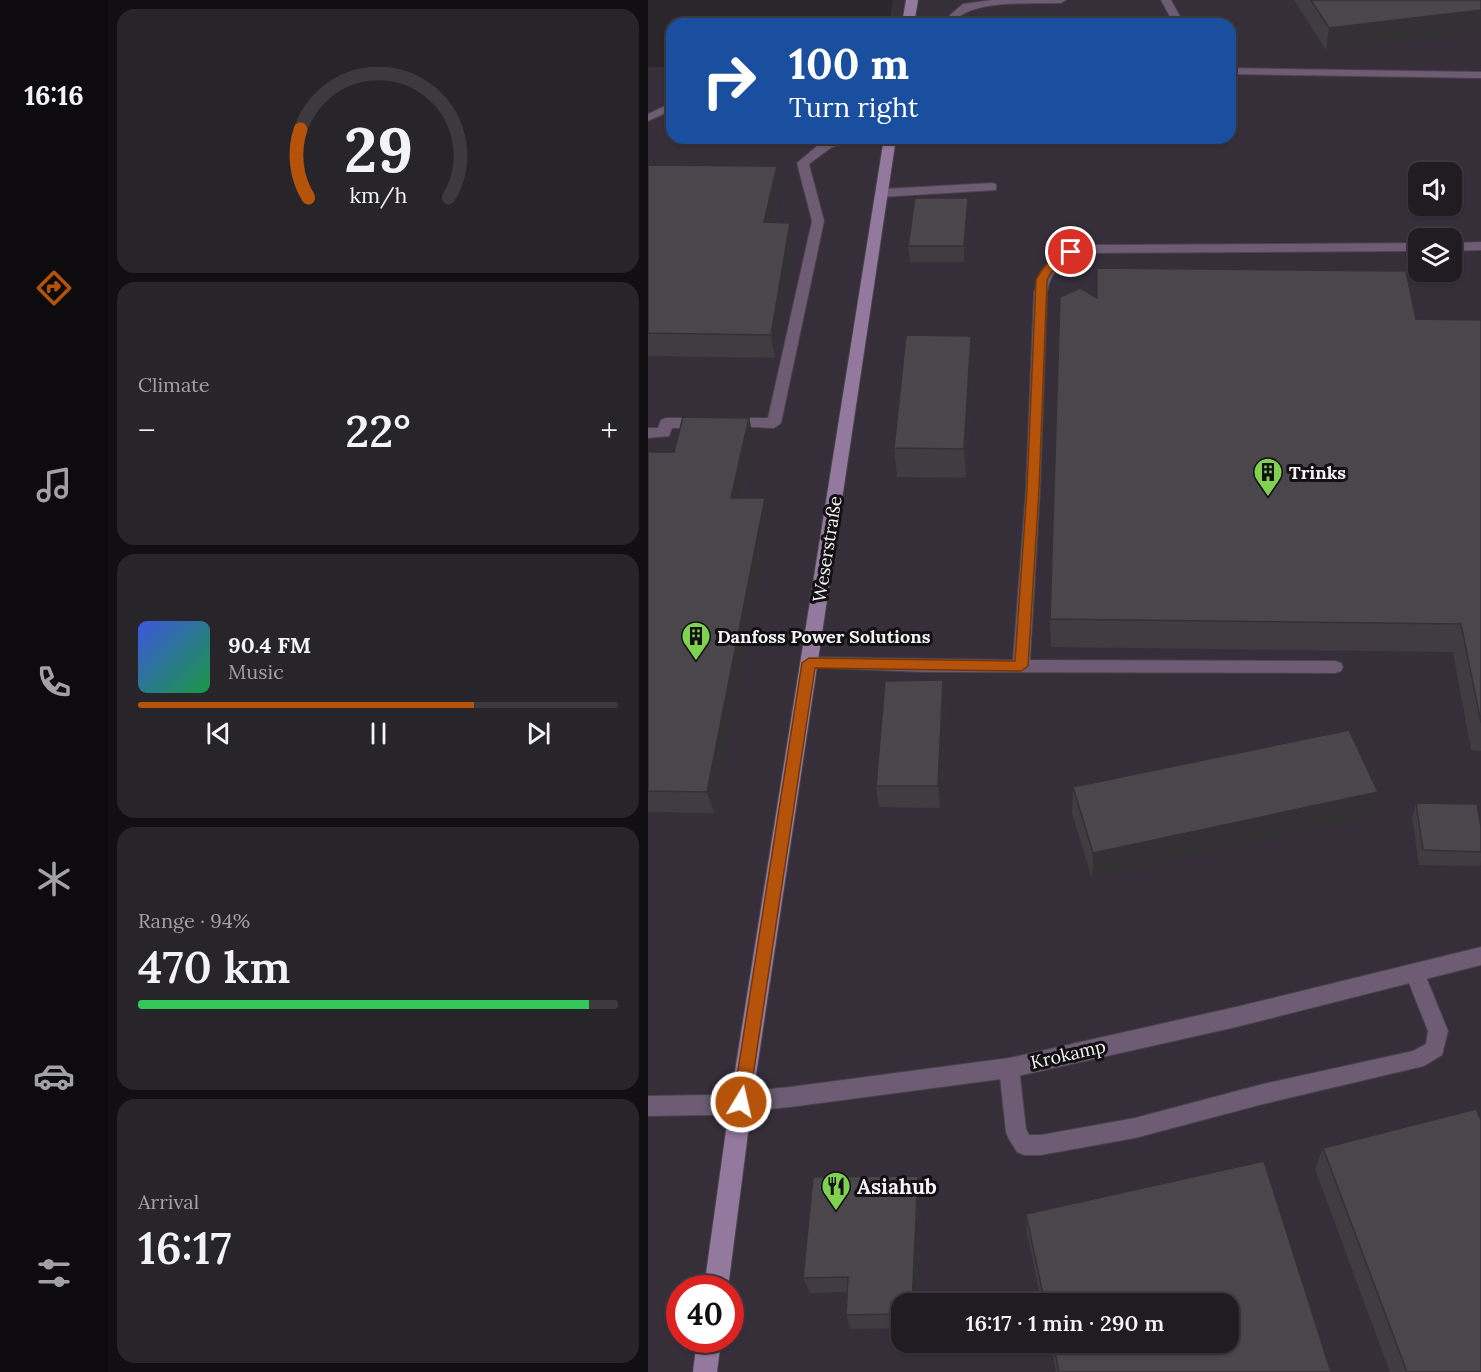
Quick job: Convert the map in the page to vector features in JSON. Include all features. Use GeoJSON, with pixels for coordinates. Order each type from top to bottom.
{"type":"FeatureCollection","features":[{"type":"Feature","properties":{"kind":"street"},"geometry":{"type":"LineString","coordinates":[[909,18],[912,0]]}},
{"type":"Feature","properties":{"kind":"street","name":"Weserstraße"},"geometry":{"type":"LineString","coordinates":[[718,1275],[741,1102],[889,144]]}},
{"type":"Feature","properties":{"kind":"street","name":"Krokamp"},"geometry":{"type":"LineString","coordinates":[[648,1106],[741,1102],[1009,1068],[1236,1017],[1481,957]]}},
{"type":"Feature","properties":{"kind":"street"},"geometry":{"type":"LineString","coordinates":[[705,1372],[707,1353]]}},
{"type":"Feature","properties":{"kind":"lane"},"geometry":{"type":"LineString","coordinates":[[955,18],[967,6],[1011,1],[1061,0]]}},
{"type":"Feature","properties":{"kind":"lane"},"geometry":{"type":"LineString","coordinates":[[1166,0],[1176,18]]}},
{"type":"Feature","properties":{"kind":"lane"},"geometry":{"type":"LineString","coordinates":[[1236,71],[1481,75]]}},
{"type":"Feature","properties":{"kind":"lane"},"geometry":{"type":"LineString","coordinates":[[648,118],[666,109]]}},
{"type":"Feature","properties":{"kind":"lane"},"geometry":{"type":"LineString","coordinates":[[648,433],[664,433],[666,423],[774,423],[818,220],[803,163],[820,147],[827,144]]}},
{"type":"Feature","properties":{"kind":"lane"},"geometry":{"type":"LineString","coordinates":[[882,193],[992,187]]}},
{"type":"Feature","properties":{"kind":"lane"},"geometry":{"type":"LineString","coordinates":[[1462,247],[1481,246]]}},
{"type":"Feature","properties":{"kind":"lane"},"geometry":{"type":"LineString","coordinates":[[1021,666],[1034,477],[1039,304],[1041,280],[1046,271],[1064,256],[1087,249],[1408,247]]}},
{"type":"Feature","properties":{"kind":"lane"},"geometry":{"type":"LineString","coordinates":[[809,663],[1335,668]]}},
{"type":"Feature","properties":{"kind":"lane"},"geometry":{"type":"LineString","coordinates":[[1009,1068],[1016,1131],[1024,1145],[1041,1145],[1135,1128],[1263,1094],[1417,1059],[1435,1048],[1438,1031],[1415,973]]}},
{"type":"Feature","properties":{"kind":"shaded area"},"geometry":{"type":"Polygon","coordinates":[[[893,0],[1481,0],[1481,1372],[648,1372],[648,67],[666,67],[666,144],[1236,144],[1236,18],[890,18],[893,0]]]}},
{"type":"Feature","properties":{"kind":"building"},"geometry":{"type":"Polygon","coordinates":[[[1311,0],[1481,0],[1481,10],[1329,28],[1311,0]]]}},
{"type":"Feature","properties":{"kind":"building"},"geometry":{"type":"Polygon","coordinates":[[[648,165],[777,166],[764,222],[790,223],[771,335],[648,333],[648,165]]]}},
{"type":"Feature","properties":{"kind":"building"},"geometry":{"type":"Polygon","coordinates":[[[915,198],[968,198],[964,246],[908,246],[915,198]]]}},
{"type":"Feature","properties":{"kind":"building","name":"Trinks"},"geometry":{"type":"Polygon","coordinates":[[[1097,268],[1406,271],[1416,319],[1481,320],[1481,723],[1461,624],[1050,619],[1060,297],[1080,288],[1097,298],[1097,268]]]}},
{"type":"Feature","properties":{"kind":"building"},"geometry":{"type":"Polygon","coordinates":[[[906,335],[971,336],[964,449],[894,448],[906,335]]]}},
{"type":"Feature","properties":{"kind":"building","name":"Danfoss Power Solutions"},"geometry":{"type":"Polygon","coordinates":[[[683,417],[749,418],[731,498],[765,498],[707,792],[648,791],[648,452],[674,452],[683,417]]]}},
{"type":"Feature","properties":{"kind":"building"},"geometry":{"type":"Polygon","coordinates":[[[943,680],[938,786],[876,786],[885,681],[943,680]]]}},
{"type":"Feature","properties":{"kind":"building"},"geometry":{"type":"Polygon","coordinates":[[[1349,730],[1378,792],[1093,853],[1073,787],[1349,730]]]}},
{"type":"Feature","properties":{"kind":"building"},"geometry":{"type":"Polygon","coordinates":[[[1416,803],[1477,804],[1481,827],[1481,852],[1423,850],[1416,803]]]}},
{"type":"Feature","properties":{"kind":"building"},"geometry":{"type":"Polygon","coordinates":[[[1476,1109],[1481,1120],[1481,1372],[1407,1372],[1323,1148],[1476,1109]]]}},
{"type":"Feature","properties":{"kind":"building"},"geometry":{"type":"Polygon","coordinates":[[[1264,1161],[1331,1372],[1059,1372],[1055,1353],[1239,1353],[1239,1293],[1043,1293],[1026,1214],[1264,1161]]]}},
{"type":"Feature","properties":{"kind":"building"},"geometry":{"type":"Polygon","coordinates":[[[918,1176],[913,1293],[891,1293],[891,1314],[846,1315],[848,1277],[803,1278],[813,1177],[918,1176]]]}},
{"type":"Feature","properties":{"kind":"place","name":"Trinks"},"geometry":{"type":"Point","coordinates":[1268,498]}},
{"type":"Feature","properties":{"kind":"place","name":"Danfoss Power Solutions"},"geometry":{"type":"Point","coordinates":[696,662]}},
{"type":"Feature","properties":{"kind":"place","name":"Asiahub"},"geometry":{"type":"Point","coordinates":[836,1212]}},
{"type":"Feature","properties":{"kind":"route"},"geometry":{"type":"LineString","coordinates":[[741,1102],[809,663],[1021,666],[1033,489],[1041,280],[1046,271],[1071,252]]}}]}
